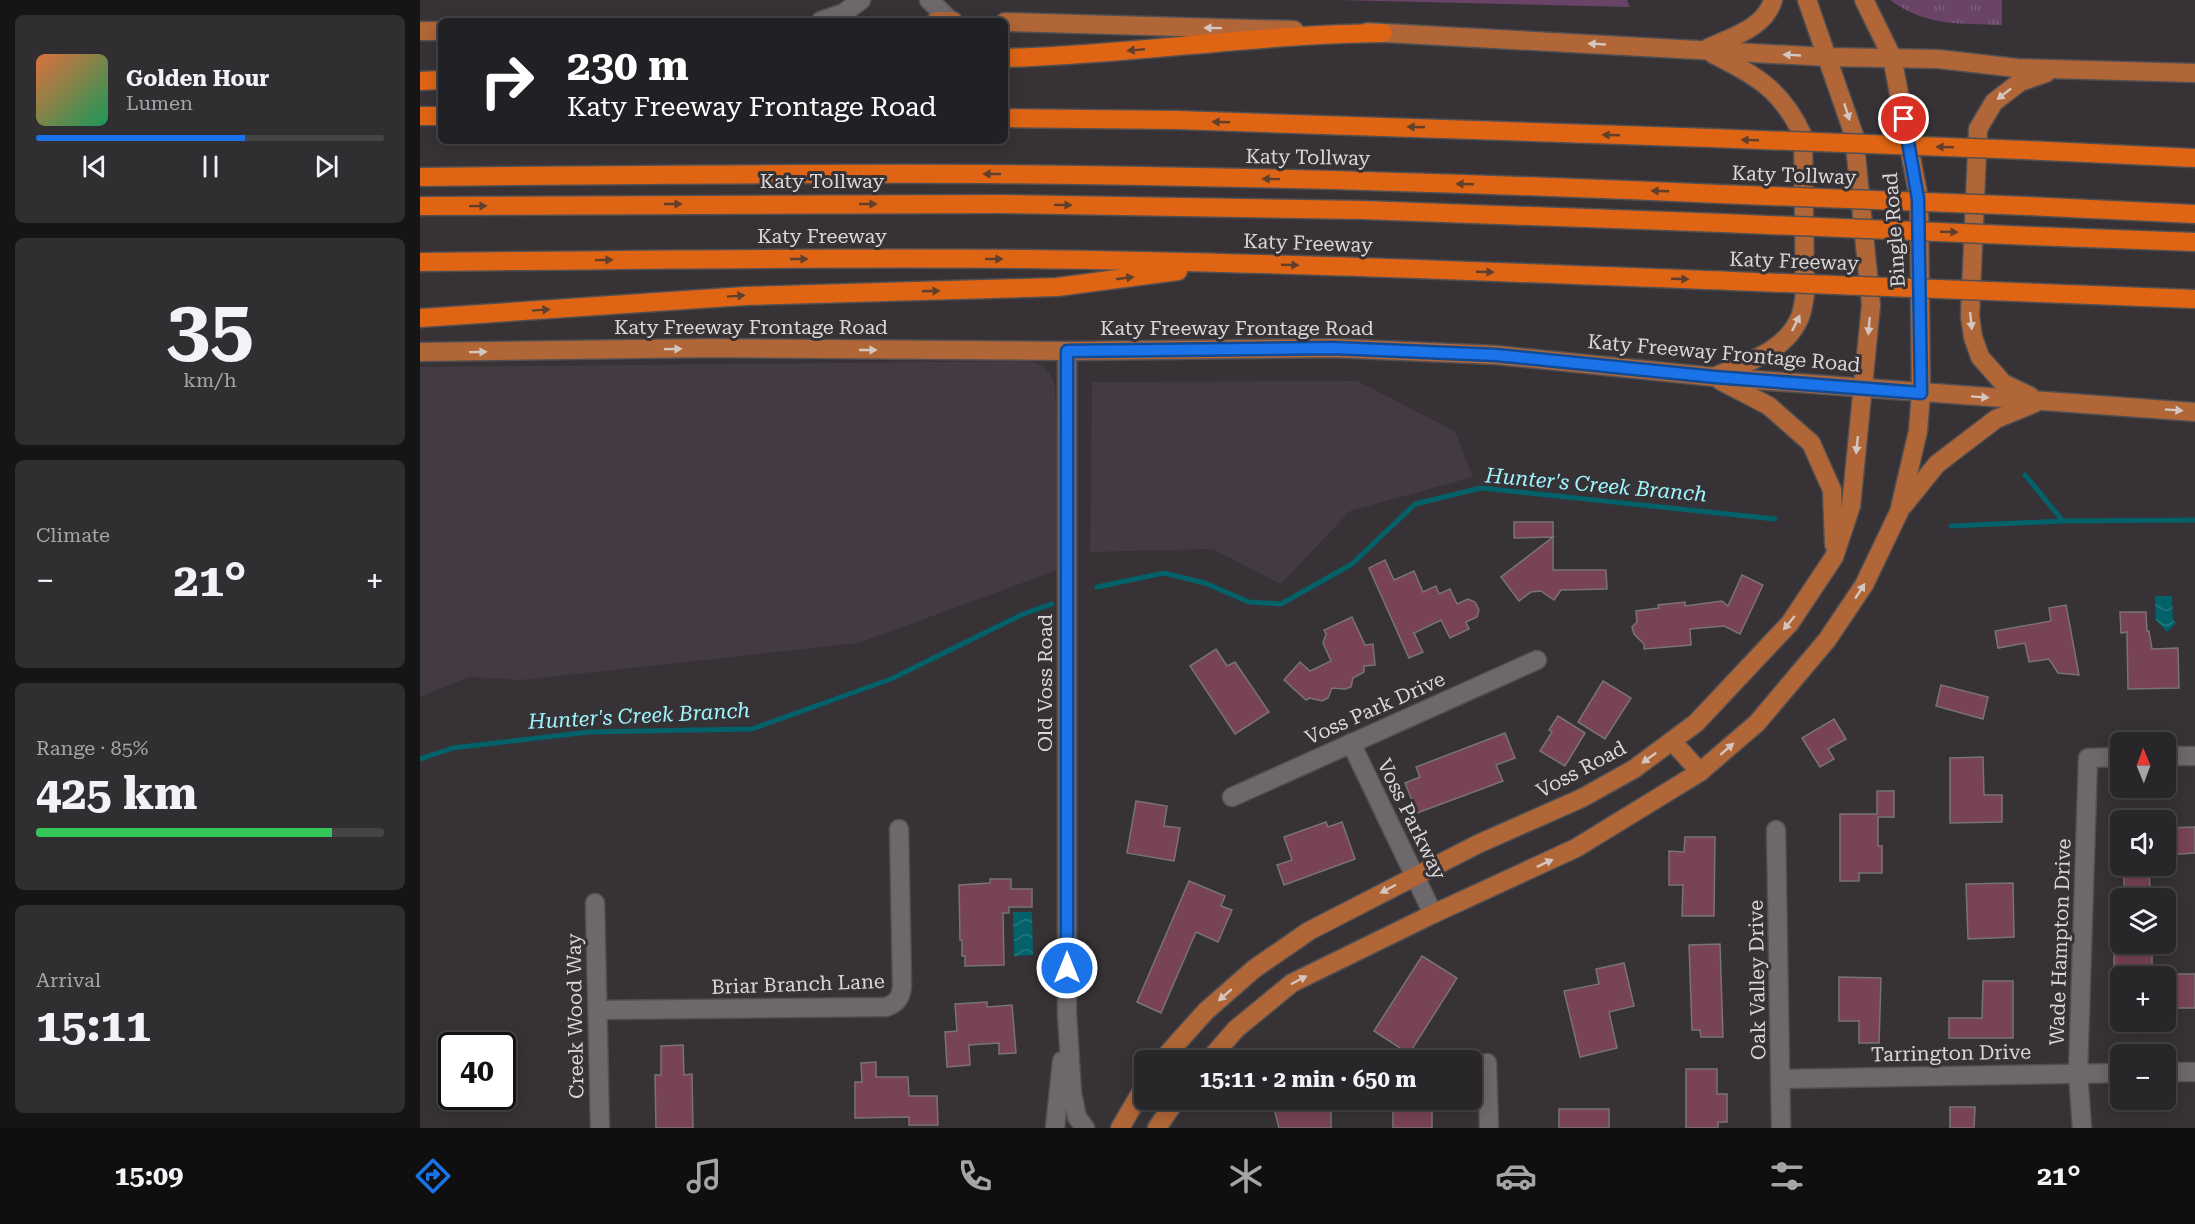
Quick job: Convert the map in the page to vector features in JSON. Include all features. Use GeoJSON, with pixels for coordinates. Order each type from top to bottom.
{"type":"FeatureCollection","features":[{"type":"Feature","properties":{"kind":"highway"},"geometry":{"type":"LineString","coordinates":[[1008,58],[1072,55],[1319,35],[1383,33]]}},
{"type":"Feature","properties":{"kind":"highway"},"geometry":{"type":"LineString","coordinates":[[420,81],[438,80]]}},
{"type":"Feature","properties":{"kind":"highway"},"geometry":{"type":"LineString","coordinates":[[420,116],[438,116]]}},
{"type":"Feature","properties":{"kind":"highway"},"geometry":{"type":"LineString","coordinates":[[1008,118],[1189,121],[1711,138],[2189,157]]}},
{"type":"Feature","properties":{"kind":"highway","name":"Katy Tollway"},"geometry":{"type":"LineString","coordinates":[[420,177],[828,174],[1140,176],[1507,185],[2195,214]]}},
{"type":"Feature","properties":{"kind":"highway","name":"Katy Tollway"},"geometry":{"type":"LineString","coordinates":[[420,206],[1000,204],[1362,210],[2195,242]]}},
{"type":"Feature","properties":{"kind":"highway","name":"Katy Freeway"},"geometry":{"type":"LineString","coordinates":[[420,262],[899,259],[1232,264],[2195,299]]}},
{"type":"Feature","properties":{"kind":"highway"},"geometry":{"type":"LineString","coordinates":[[420,318],[745,296],[1057,287],[1232,264]]}},
{"type":"Feature","properties":{"kind":"main road"},"geometry":{"type":"LineString","coordinates":[[1704,50],[1754,27],[1766,15],[1773,0]]}},
{"type":"Feature","properties":{"kind":"main road","name":"Bingle Road"},"geometry":{"type":"LineString","coordinates":[[1807,0],[1854,135],[1871,305],[1863,387]]}},
{"type":"Feature","properties":{"kind":"main road","name":"Bingle Road"},"geometry":{"type":"LineString","coordinates":[[1864,0],[1892,57],[1918,199],[1921,393]]}},
{"type":"Feature","properties":{"kind":"main road"},"geometry":{"type":"LineString","coordinates":[[1008,22],[1383,33],[1828,57],[1938,58],[2017,68],[2195,73]]}},
{"type":"Feature","properties":{"kind":"main road"},"geometry":{"type":"LineString","coordinates":[[420,32],[438,31]]}},
{"type":"Feature","properties":{"kind":"main road"},"geometry":{"type":"LineString","coordinates":[[1704,50],[1749,72],[1768,85],[1795,118],[1803,136],[1805,293],[1800,316],[1792,332],[1771,351],[1715,377]]}},
{"type":"Feature","properties":{"kind":"main road"},"geometry":{"type":"LineString","coordinates":[[2039,401],[2003,383],[1980,357],[1973,338],[1970,316],[1978,129],[1994,102],[2020,82],[2056,69]]}},
{"type":"Feature","properties":{"kind":"main road","name":"Katy Freeway Frontage Road"},"geometry":{"type":"LineString","coordinates":[[420,352],[711,348],[1067,351],[1333,348],[1496,355],[1715,377],[2195,412]]}},
{"type":"Feature","properties":{"kind":"main road"},"geometry":{"type":"LineString","coordinates":[[1715,377],[1769,406],[1811,443],[1832,490],[1834,557]]}},
{"type":"Feature","properties":{"kind":"main road","name":"Voss Road"},"geometry":{"type":"LineString","coordinates":[[1171,1050],[1206,1011],[1254,969],[1309,931],[1478,844],[1582,798],[1634,769],[1696,723],[1790,623],[1834,557],[1851,506],[1863,387]]}},
{"type":"Feature","properties":{"kind":"main road"},"geometry":{"type":"LineString","coordinates":[[1218,1050],[1236,1029],[1292,983],[1432,914],[1576,848],[1700,771],[1757,723],[1827,640],[1864,585],[1899,512],[1918,431],[1921,393]]}},
{"type":"Feature","properties":{"kind":"main road"},"geometry":{"type":"LineString","coordinates":[[1899,512],[1937,464],[1996,419],[2039,401]]}},
{"type":"Feature","properties":{"kind":"main road"},"geometry":{"type":"LineString","coordinates":[[1672,741],[1700,771]]}},
{"type":"Feature","properties":{"kind":"main road"},"geometry":{"type":"LineString","coordinates":[[1120,1128],[1134,1104]]}},
{"type":"Feature","properties":{"kind":"main road"},"geometry":{"type":"LineString","coordinates":[[1156,1128],[1169,1110]]}},
{"type":"Feature","properties":{"kind":"street"},"geometry":{"type":"LineString","coordinates":[[830,18],[844,13],[861,0]]}},
{"type":"Feature","properties":{"kind":"street"},"geometry":{"type":"LineString","coordinates":[[929,0],[949,18]]}},
{"type":"Feature","properties":{"kind":"street","name":"Old Voss Road"},"geometry":{"type":"LineString","coordinates":[[1067,351],[1067,1014],[1072,1093],[1077,1117],[1085,1128]]}},
{"type":"Feature","properties":{"kind":"street","name":"Voss Park Drive"},"geometry":{"type":"LineString","coordinates":[[1232,797],[1537,660]]}},
{"type":"Feature","properties":{"kind":"street","name":"Voss Parkway"},"geometry":{"type":"LineString","coordinates":[[1351,743],[1432,914]]}},
{"type":"Feature","properties":{"kind":"street"},"geometry":{"type":"LineString","coordinates":[[2176,756],[2195,756]]}},
{"type":"Feature","properties":{"kind":"street","name":"Wade Hampton Drive"},"geometry":{"type":"LineString","coordinates":[[2082,1128],[2078,1073],[2088,758],[2110,757]]}},
{"type":"Feature","properties":{"kind":"street","name":"Briar Branch Lane"},"geometry":{"type":"LineString","coordinates":[[599,1010],[886,1007],[894,1005],[901,994],[902,986],[899,829]]}},
{"type":"Feature","properties":{"kind":"street","name":"Oak Valley Drive"},"geometry":{"type":"LineString","coordinates":[[1776,830],[1781,1128]]}},
{"type":"Feature","properties":{"kind":"street","name":"Creek Wood Way"},"geometry":{"type":"LineString","coordinates":[[595,903],[600,1128]]}},
{"type":"Feature","properties":{"kind":"street","name":"Old Voss Road"},"geometry":{"type":"LineString","coordinates":[[1055,1128],[1067,1014]]}},
{"type":"Feature","properties":{"kind":"street"},"geometry":{"type":"LineString","coordinates":[[1487,1063],[1489,1128]]}},
{"type":"Feature","properties":{"kind":"street"},"geometry":{"type":"LineString","coordinates":[[2176,1072],[2195,1072]]}},
{"type":"Feature","properties":{"kind":"street","name":"Tarrington Drive"},"geometry":{"type":"LineString","coordinates":[[1781,1078],[2110,1073]]}},
{"type":"Feature","properties":{"kind":"shaded area"},"geometry":{"type":"Polygon","coordinates":[[[1030,361],[1041,365],[1050,373],[1055,386],[1063,568],[859,643],[521,680],[469,677],[420,697],[420,367],[1030,361]]]}},
{"type":"Feature","properties":{"kind":"shaded area"},"geometry":{"type":"Polygon","coordinates":[[[1357,381],[1455,431],[1473,477],[1350,511],[1281,584],[1212,549],[1090,552],[1092,382],[1357,381]]]}},
{"type":"Feature","properties":{"kind":"green space"},"geometry":{"type":"Polygon","coordinates":[[[1336,0],[1627,0],[1630,7],[1336,0]]]}},
{"type":"Feature","properties":{"kind":"green space"},"geometry":{"type":"Polygon","coordinates":[[[1890,0],[2002,0],[2002,25],[1944,22],[1930,19],[1904,9],[1890,0]]]}},
{"type":"Feature","properties":{"kind":"water"},"geometry":{"type":"Polygon","coordinates":[[[2155,596],[2172,596],[2173,620],[2176,623],[2167,632],[2156,620],[2155,596]]]}},
{"type":"Feature","properties":{"kind":"water"},"geometry":{"type":"Polygon","coordinates":[[[1013,912],[1032,912],[1033,955],[1014,956],[1013,912]]]}},
{"type":"Feature","properties":{"kind":"building"},"geometry":{"type":"Polygon","coordinates":[[[1514,522],[1553,522],[1553,537],[1514,538],[1514,522]]]}},
{"type":"Feature","properties":{"kind":"building"},"geometry":{"type":"Polygon","coordinates":[[[1553,537],[1553,570],[1606,570],[1607,589],[1561,590],[1554,600],[1541,591],[1531,592],[1519,601],[1501,577],[1553,537]]]}},
{"type":"Feature","properties":{"kind":"building"},"geometry":{"type":"Polygon","coordinates":[[[1385,560],[1394,580],[1414,571],[1423,592],[1436,586],[1439,594],[1450,589],[1457,604],[1468,599],[1475,602],[1479,610],[1477,617],[1466,622],[1469,629],[1450,638],[1441,620],[1414,633],[1423,652],[1409,658],[1369,568],[1385,560]]]}},
{"type":"Feature","properties":{"kind":"building"},"geometry":{"type":"Polygon","coordinates":[[[1742,575],[1763,585],[1740,634],[1724,626],[1690,629],[1691,645],[1644,649],[1644,644],[1634,634],[1632,627],[1637,622],[1636,611],[1659,608],[1658,605],[1685,602],[1685,606],[1722,601],[1728,606],[1742,575]]]}},
{"type":"Feature","properties":{"kind":"building"},"geometry":{"type":"Polygon","coordinates":[[[2066,605],[2079,675],[2058,673],[2049,659],[2029,662],[2025,643],[1998,648],[1995,631],[2051,621],[2049,608],[2066,605]]]}},
{"type":"Feature","properties":{"kind":"building"},"geometry":{"type":"Polygon","coordinates":[[[2120,612],[2146,612],[2147,631],[2149,631],[2152,649],[2178,648],[2179,688],[2128,689],[2127,632],[2121,633],[2120,612]]]}},
{"type":"Feature","properties":{"kind":"building"},"geometry":{"type":"Polygon","coordinates":[[[1352,617],[1365,645],[1373,644],[1375,665],[1364,666],[1364,672],[1353,678],[1351,687],[1332,688],[1328,698],[1322,701],[1310,698],[1306,700],[1284,680],[1300,662],[1310,671],[1331,661],[1323,643],[1326,634],[1324,630],[1352,617]]]}},
{"type":"Feature","properties":{"kind":"building"},"geometry":{"type":"Polygon","coordinates":[[[1216,649],[1227,666],[1235,662],[1269,712],[1235,734],[1190,666],[1216,649]]]}},
{"type":"Feature","properties":{"kind":"building"},"geometry":{"type":"Polygon","coordinates":[[[1603,681],[1631,698],[1605,739],[1578,722],[1603,681]]]}},
{"type":"Feature","properties":{"kind":"building"},"geometry":{"type":"Polygon","coordinates":[[[1941,685],[1988,697],[1983,719],[1936,706],[1941,685]]]}},
{"type":"Feature","properties":{"kind":"building"},"geometry":{"type":"Polygon","coordinates":[[[1558,716],[1585,733],[1565,766],[1540,751],[1552,732],[1549,730],[1558,716]]]}},
{"type":"Feature","properties":{"kind":"building"},"geometry":{"type":"Polygon","coordinates":[[[1834,719],[1846,739],[1828,749],[1834,759],[1820,767],[1802,738],[1834,719]]]}},
{"type":"Feature","properties":{"kind":"building"},"geometry":{"type":"Polygon","coordinates":[[[1505,733],[1515,758],[1496,765],[1503,781],[1417,813],[1405,783],[1420,777],[1416,767],[1505,733]]]}},
{"type":"Feature","properties":{"kind":"building"},"geometry":{"type":"Polygon","coordinates":[[[1983,757],[1984,795],[2002,795],[2002,822],[1950,823],[1950,758],[1983,757]]]}},
{"type":"Feature","properties":{"kind":"building"},"geometry":{"type":"Polygon","coordinates":[[[1877,791],[1894,791],[1894,817],[1878,817],[1878,846],[1882,846],[1882,873],[1859,873],[1859,881],[1840,881],[1840,814],[1877,814],[1877,791]]]}},
{"type":"Feature","properties":{"kind":"building"},"geometry":{"type":"Polygon","coordinates":[[[1136,801],[1167,806],[1164,826],[1180,828],[1174,861],[1127,853],[1136,801]]]}},
{"type":"Feature","properties":{"kind":"building"},"geometry":{"type":"Polygon","coordinates":[[[1326,822],[1328,827],[1342,822],[1355,859],[1284,885],[1277,865],[1292,860],[1284,837],[1326,822]]]}},
{"type":"Feature","properties":{"kind":"building"},"geometry":{"type":"Polygon","coordinates":[[[2195,827],[2195,853],[2176,854],[2176,828],[2195,827]]]}},
{"type":"Feature","properties":{"kind":"building"},"geometry":{"type":"Polygon","coordinates":[[[1685,837],[1715,837],[1714,916],[1682,916],[1683,885],[1669,885],[1669,851],[1684,852],[1685,837]]]}},
{"type":"Feature","properties":{"kind":"building"},"geometry":{"type":"Polygon","coordinates":[[[2124,876],[2149,876],[2150,888],[2124,888],[2124,876]]]}},
{"type":"Feature","properties":{"kind":"building"},"geometry":{"type":"Polygon","coordinates":[[[990,879],[1011,879],[1011,889],[1032,889],[1032,907],[1009,907],[1009,913],[1003,913],[1004,965],[965,966],[965,956],[962,956],[962,940],[960,940],[959,885],[990,883],[990,879]]]}},
{"type":"Feature","properties":{"kind":"building"},"geometry":{"type":"Polygon","coordinates":[[[1189,881],[1225,896],[1221,906],[1232,910],[1218,942],[1196,932],[1161,1013],[1137,1002],[1189,881]]]}},
{"type":"Feature","properties":{"kind":"building"},"geometry":{"type":"Polygon","coordinates":[[[2013,883],[2014,937],[1968,939],[1966,884],[2013,883]]]}},
{"type":"Feature","properties":{"kind":"building"},"geometry":{"type":"Polygon","coordinates":[[[1720,944],[1723,1037],[1701,1037],[1700,1030],[1692,1030],[1689,945],[1720,944]]]}},
{"type":"Feature","properties":{"kind":"building"},"geometry":{"type":"Polygon","coordinates":[[[2114,954],[2152,954],[2152,966],[2114,966],[2114,954]]]}},
{"type":"Feature","properties":{"kind":"building"},"geometry":{"type":"Polygon","coordinates":[[[1422,956],[1457,978],[1412,1050],[1403,1050],[1374,1031],[1422,956]]]}},
{"type":"Feature","properties":{"kind":"building"},"geometry":{"type":"Polygon","coordinates":[[[1624,963],[1634,1006],[1609,1012],[1617,1048],[1580,1057],[1564,991],[1599,984],[1596,969],[1624,963]]]}},
{"type":"Feature","properties":{"kind":"building"},"geometry":{"type":"Polygon","coordinates":[[[2176,974],[2195,974],[2195,1008],[2176,1008],[2176,974]]]}},
{"type":"Feature","properties":{"kind":"building"},"geometry":{"type":"Polygon","coordinates":[[[1839,977],[1881,978],[1879,1043],[1859,1043],[1859,1021],[1839,1021],[1839,977]]]}},
{"type":"Feature","properties":{"kind":"building"},"geometry":{"type":"Polygon","coordinates":[[[1983,981],[2013,981],[2013,1038],[1949,1038],[1949,1018],[1982,1018],[1983,981]]]}},
{"type":"Feature","properties":{"kind":"building"},"geometry":{"type":"Polygon","coordinates":[[[987,1002],[987,1007],[1012,1005],[1016,1053],[999,1054],[999,1043],[969,1045],[970,1065],[947,1067],[945,1032],[957,1031],[955,1004],[987,1002]]]}},
{"type":"Feature","properties":{"kind":"building"},"geometry":{"type":"Polygon","coordinates":[[[683,1045],[684,1075],[692,1074],[693,1128],[656,1128],[655,1075],[661,1075],[661,1046],[683,1045]]]}},
{"type":"Feature","properties":{"kind":"building"},"geometry":{"type":"Polygon","coordinates":[[[876,1062],[876,1077],[908,1077],[909,1096],[937,1096],[938,1125],[909,1125],[909,1117],[855,1118],[855,1082],[862,1082],[861,1063],[876,1062]]]}},
{"type":"Feature","properties":{"kind":"building"},"geometry":{"type":"Polygon","coordinates":[[[1686,1069],[1717,1069],[1717,1094],[1727,1094],[1727,1122],[1718,1122],[1718,1128],[1686,1128],[1686,1069]]]}},
{"type":"Feature","properties":{"kind":"building"},"geometry":{"type":"Polygon","coordinates":[[[1950,1107],[1975,1107],[1974,1128],[1950,1128],[1950,1107]]]}},
{"type":"Feature","properties":{"kind":"building"},"geometry":{"type":"Polygon","coordinates":[[[1559,1109],[1609,1109],[1609,1128],[1559,1128],[1559,1109]]]}},
{"type":"Feature","properties":{"kind":"building"},"geometry":{"type":"Polygon","coordinates":[[[1274,1110],[1331,1110],[1331,1128],[1279,1128],[1274,1110]]]}},
{"type":"Feature","properties":{"kind":"building"},"geometry":{"type":"Polygon","coordinates":[[[1393,1110],[1432,1110],[1432,1128],[1393,1128],[1393,1110]]]}},
{"type":"Feature","properties":{"kind":"waterway"},"geometry":{"type":"LineString","coordinates":[[2025,475],[2063,521],[2195,520]]}},
{"type":"Feature","properties":{"kind":"waterway","name":"Hunter's Creek Branch"},"geometry":{"type":"LineString","coordinates":[[1097,587],[1164,573],[1205,583],[1249,602],[1281,604],[1352,564],[1415,504],[1481,488],[1775,519]]}},
{"type":"Feature","properties":{"kind":"waterway","name":"Hunter's Creek Branch"},"geometry":{"type":"LineString","coordinates":[[1951,526],[2063,521]]}},
{"type":"Feature","properties":{"kind":"waterway","name":"Hunter's Creek Branch"},"geometry":{"type":"LineString","coordinates":[[420,759],[453,748],[589,732],[752,729],[891,679],[1023,614],[1052,604]]}},
{"type":"Feature","properties":{"kind":"route"},"geometry":{"type":"LineString","coordinates":[[1067,968],[1067,351],[1333,348],[1496,355],[1715,377],[1921,393],[1918,199],[1904,119]]}}]}
